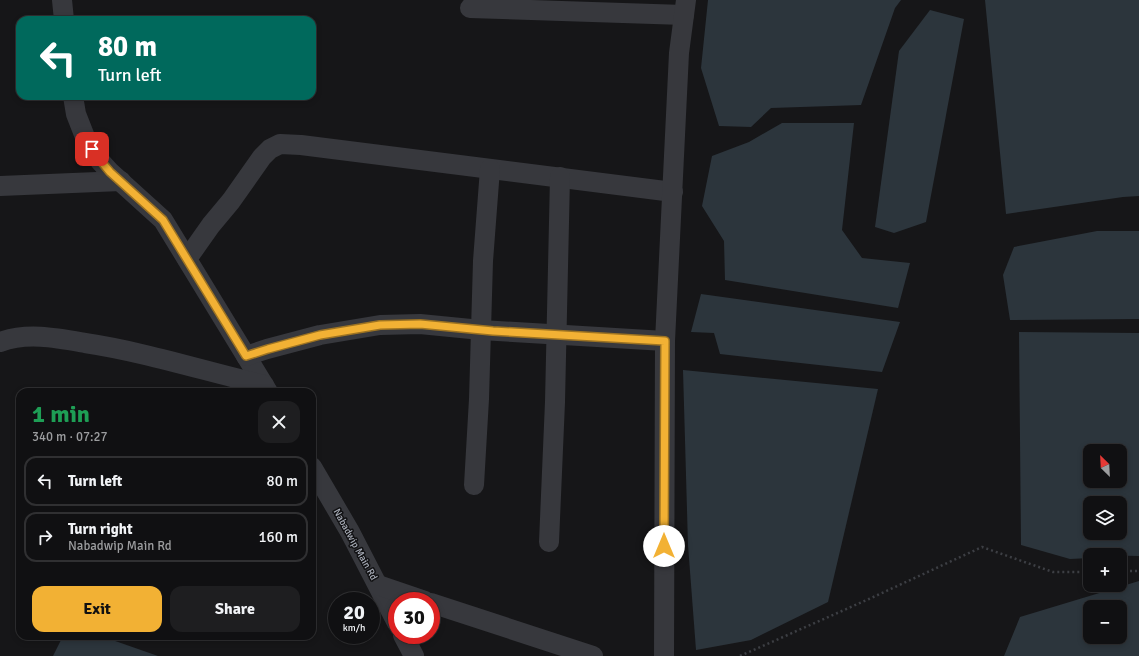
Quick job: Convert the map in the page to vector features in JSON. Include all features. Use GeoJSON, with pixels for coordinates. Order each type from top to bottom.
{"type":"FeatureCollection","features":[{"type":"Feature","properties":{"kind":"street"},"geometry":{"type":"LineString","coordinates":[[62,0],[64,16]]}},
{"type":"Feature","properties":{"kind":"street"},"geometry":{"type":"LineString","coordinates":[[470,8],[685,7],[679,53],[665,341],[664,656]]}},
{"type":"Feature","properties":{"kind":"street"},"geometry":{"type":"LineString","coordinates":[[74,100],[76,114],[85,137],[100,160],[121,182],[163,220],[265,388]]}},
{"type":"Feature","properties":{"kind":"street"},"geometry":{"type":"LineString","coordinates":[[187,259],[262,157],[270,149],[280,144],[301,145],[673,192]]}},
{"type":"Feature","properties":{"kind":"street"},"geometry":{"type":"LineString","coordinates":[[474,485],[483,261],[490,169]]}},
{"type":"Feature","properties":{"kind":"street"},"geometry":{"type":"LineString","coordinates":[[549,542],[555,402],[560,177]]}},
{"type":"Feature","properties":{"kind":"street"},"geometry":{"type":"LineString","coordinates":[[0,186],[121,182]]}},
{"type":"Feature","properties":{"kind":"street"},"geometry":{"type":"LineString","coordinates":[[246,356],[320,335],[380,325],[420,324],[481,330],[665,341]]}},
{"type":"Feature","properties":{"kind":"street"},"geometry":{"type":"LineString","coordinates":[[0,342],[8,339],[34,336],[114,347],[262,388]]}},
{"type":"Feature","properties":{"kind":"street","name":"Nabadwip Main Rd"},"geometry":{"type":"LineString","coordinates":[[318,488],[350,532],[388,605]]}},
{"type":"Feature","properties":{"kind":"street"},"geometry":{"type":"LineString","coordinates":[[378,585],[399,592]]}},
{"type":"Feature","properties":{"kind":"street"},"geometry":{"type":"LineString","coordinates":[[440,606],[593,656]]}},
{"type":"Feature","properties":{"kind":"street"},"geometry":{"type":"LineString","coordinates":[[408,644],[414,656]]}},
{"type":"Feature","properties":{"kind":"path"},"geometry":{"type":"LineString","coordinates":[[740,656],[982,547],[1052,572],[1083,572]]}},
{"type":"Feature","properties":{"kind":"path"},"geometry":{"type":"LineString","coordinates":[[1127,571],[1139,571]]}},
{"type":"Feature","properties":{"kind":"shaded area"},"geometry":{"type":"Polygon","coordinates":[[[708,0],[901,0],[895,8],[861,105],[771,108],[751,127],[719,126],[701,68],[708,0]]]}},
{"type":"Feature","properties":{"kind":"shaded area"},"geometry":{"type":"Polygon","coordinates":[[[985,0],[1139,0],[1139,196],[1006,214],[985,0]]]}},
{"type":"Feature","properties":{"kind":"shaded area"},"geometry":{"type":"Polygon","coordinates":[[[930,10],[964,19],[926,222],[894,233],[875,227],[899,51],[930,10]]]}},
{"type":"Feature","properties":{"kind":"shaded area"},"geometry":{"type":"Polygon","coordinates":[[[782,123],[854,123],[842,230],[862,258],[910,263],[898,308],[725,280],[724,241],[702,206],[712,156],[749,142],[782,123]]]}},
{"type":"Feature","properties":{"kind":"shaded area"},"geometry":{"type":"Polygon","coordinates":[[[1097,231],[1139,231],[1139,319],[1010,320],[1003,275],[1014,247],[1097,231]]]}},
{"type":"Feature","properties":{"kind":"shaded area"},"geometry":{"type":"Polygon","coordinates":[[[701,294],[900,322],[882,372],[720,354],[714,333],[691,332],[701,294]]]}},
{"type":"Feature","properties":{"kind":"shaded area"},"geometry":{"type":"Polygon","coordinates":[[[1019,332],[1139,333],[1139,556],[1127,556],[1127,548],[1083,548],[1083,558],[1070,559],[1021,545],[1019,332]]]}},
{"type":"Feature","properties":{"kind":"shaded area"},"geometry":{"type":"Polygon","coordinates":[[[683,370],[878,389],[828,602],[751,640],[696,650],[688,545],[683,370]]]}},
{"type":"Feature","properties":{"kind":"shaded area"},"geometry":{"type":"Polygon","coordinates":[[[1139,581],[1139,656],[1004,656],[1020,617],[1103,592],[1127,592],[1127,585],[1139,581]]]}},
{"type":"Feature","properties":{"kind":"shaded area"},"geometry":{"type":"Polygon","coordinates":[[[61,640],[112,640],[158,656],[53,656],[61,640]]]}},
{"type":"Feature","properties":{"kind":"route"},"geometry":{"type":"LineString","coordinates":[[92,149],[110,172],[142,199],[163,220],[246,356],[320,335],[380,325],[420,324],[493,331],[665,341],[664,546]]}}]}
